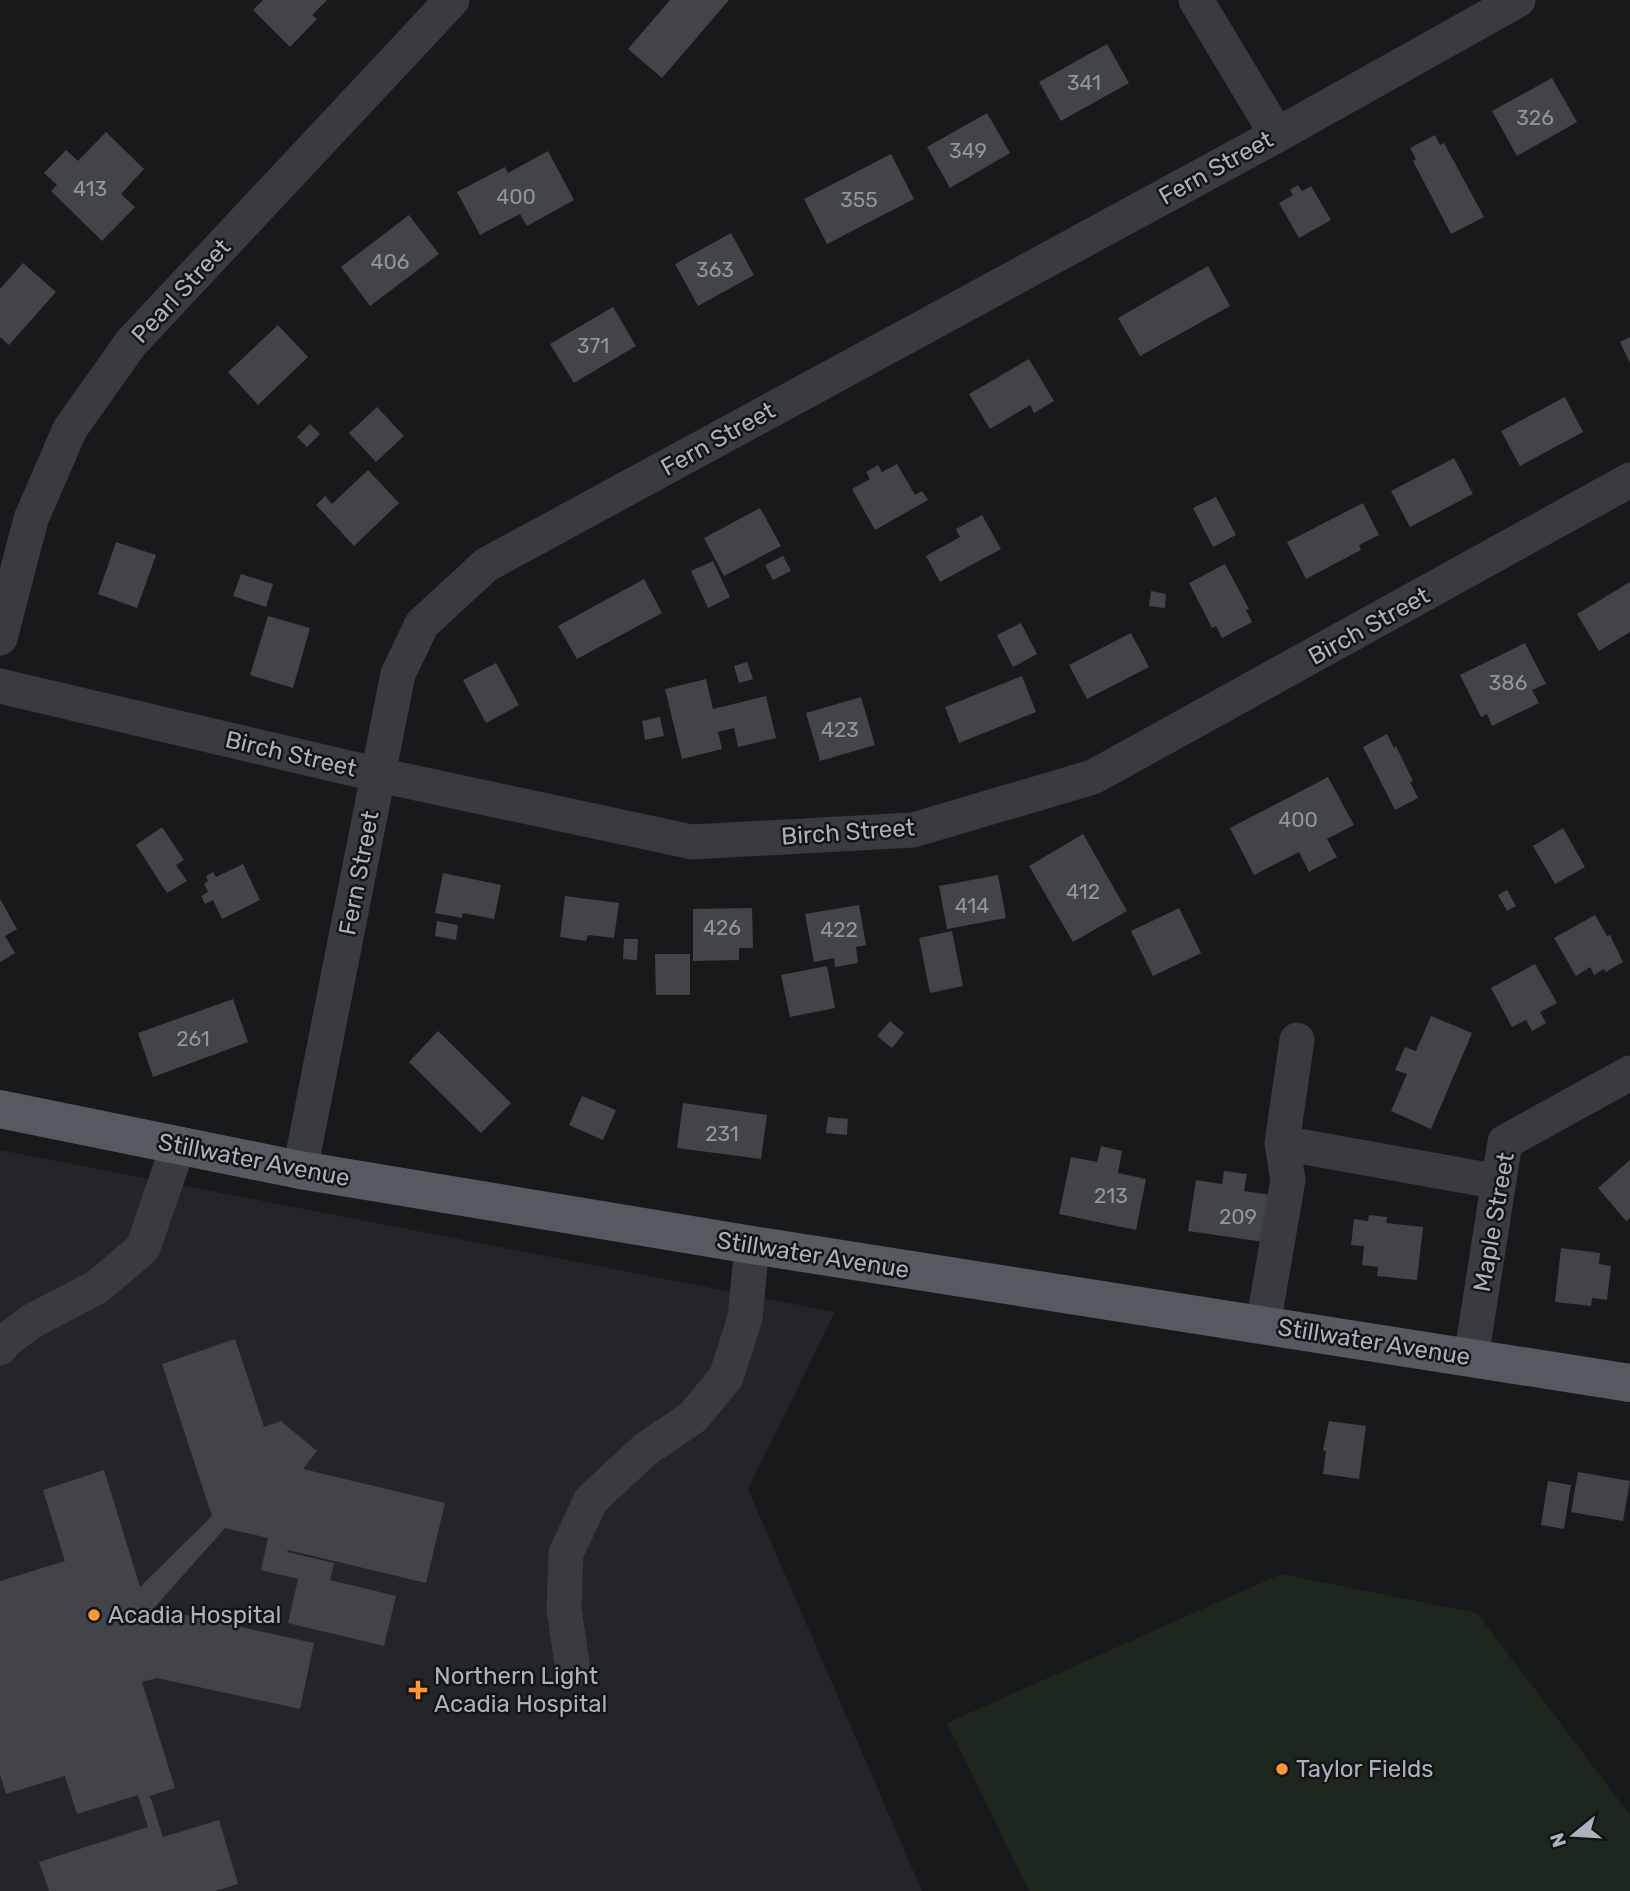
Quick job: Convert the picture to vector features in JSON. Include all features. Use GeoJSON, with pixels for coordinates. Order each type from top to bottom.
{"type":"FeatureCollection","features":[{"type":"Feature","properties":{"kind":"main road","name":"Stillwater Avenue"},"geometry":{"type":"LineString","coordinates":[[0,1109],[300,1170],[752,1245],[1630,1383]]}},
{"type":"Feature","properties":{"kind":"street","name":"Pearl Street"},"geometry":{"type":"LineString","coordinates":[[0,638],[31,519],[78,418],[131,344],[452,0]]}},
{"type":"Feature","properties":{"kind":"street"},"geometry":{"type":"LineString","coordinates":[[1196,0],[1278,135]]}},
{"type":"Feature","properties":{"kind":"street","name":"Fern Street"},"geometry":{"type":"LineString","coordinates":[[300,1170],[398,674],[422,624],[485,565],[1278,135],[1518,0]]}},
{"type":"Feature","properties":{"kind":"street","name":"Birch Street"},"geometry":{"type":"LineString","coordinates":[[0,686],[379,775],[692,842],[913,830],[1093,777],[1630,480]]}},
{"type":"Feature","properties":{"kind":"street"},"geometry":{"type":"LineString","coordinates":[[1264,1325],[1288,1180],[1282,1143],[1297,1040]]}},
{"type":"Feature","properties":{"kind":"street","name":"Maple Street"},"geometry":{"type":"LineString","coordinates":[[1471,1358],[1506,1142],[1630,1073]]}},
{"type":"Feature","properties":{"kind":"street"},"geometry":{"type":"LineString","coordinates":[[1282,1143],[1499,1182]]}},
{"type":"Feature","properties":{"kind":"street"},"geometry":{"type":"LineString","coordinates":[[0,1348],[5,1341],[32,1321],[97,1287],[143,1248],[178,1146]]}},
{"type":"Feature","properties":{"kind":"street"},"geometry":{"type":"LineString","coordinates":[[573,1670],[564,1609],[566,1553],[591,1500],[646,1449],[693,1417],[726,1377],[745,1318],[752,1245]]}},
{"type":"Feature","properties":{"kind":"shaded area","name":"Northern Light Acadia Hospital"},"geometry":{"type":"Polygon","coordinates":[[[0,1150],[835,1312],[748,1489],[922,1891],[0,1891],[0,1150]]]}},
{"type":"Feature","properties":{"kind":"shaded area","name":"Taylor Fields"},"geometry":{"type":"Polygon","coordinates":[[[1281,1574],[1477,1613],[1630,1815],[1630,1891],[1029,1891],[947,1723],[1281,1574]]]}},
{"type":"Feature","properties":{"kind":"building"},"geometry":{"type":"Polygon","coordinates":[[[263,0],[327,0],[312,15],[317,19],[290,47],[253,10],[263,0]]]}},
{"type":"Feature","properties":{"kind":"building"},"geometry":{"type":"Polygon","coordinates":[[[670,0],[729,0],[662,78],[628,49],[670,0]]]}},
{"type":"Feature","properties":{"kind":"building"},"geometry":{"type":"Polygon","coordinates":[[[1107,44],[1129,83],[1061,121],[1039,82],[1107,44]]]}},
{"type":"Feature","properties":{"kind":"building"},"geometry":{"type":"Polygon","coordinates":[[[1552,78],[1577,122],[1517,156],[1492,111],[1552,78]]]}},
{"type":"Feature","properties":{"kind":"building"},"geometry":{"type":"Polygon","coordinates":[[[987,113],[1010,153],[950,188],[927,147],[987,113]]]}},
{"type":"Feature","properties":{"kind":"building"},"geometry":{"type":"Polygon","coordinates":[[[106,132],[144,169],[121,194],[135,207],[102,241],[51,191],[57,185],[44,173],[66,150],[78,161],[106,132]]]}},
{"type":"Feature","properties":{"kind":"building"},"geometry":{"type":"Polygon","coordinates":[[[1435,135],[1440,145],[1444,143],[1484,217],[1451,234],[1413,161],[1416,159],[1410,148],[1435,135]]]}},
{"type":"Feature","properties":{"kind":"building"},"geometry":{"type":"Polygon","coordinates":[[[548,151],[574,200],[527,226],[520,214],[480,235],[457,192],[505,167],[508,173],[548,151]]]}},
{"type":"Feature","properties":{"kind":"building"},"geometry":{"type":"Polygon","coordinates":[[[891,154],[914,199],[827,244],[804,199],[891,154]]]}},
{"type":"Feature","properties":{"kind":"building"},"geometry":{"type":"Polygon","coordinates":[[[1298,185],[1302,191],[1311,186],[1331,220],[1299,238],[1279,203],[1293,195],[1290,190],[1298,185]]]}},
{"type":"Feature","properties":{"kind":"building"},"geometry":{"type":"Polygon","coordinates":[[[409,215],[439,254],[370,306],[341,267],[409,215]]]}},
{"type":"Feature","properties":{"kind":"building"},"geometry":{"type":"Polygon","coordinates":[[[731,233],[754,275],[698,306],[675,264],[731,233]]]}},
{"type":"Feature","properties":{"kind":"building"},"geometry":{"type":"Polygon","coordinates":[[[23,263],[56,292],[9,345],[0,337],[0,289],[23,263]]]}},
{"type":"Feature","properties":{"kind":"building"},"geometry":{"type":"Polygon","coordinates":[[[1208,266],[1230,306],[1140,356],[1118,318],[1208,266]]]}},
{"type":"Feature","properties":{"kind":"building"},"geometry":{"type":"Polygon","coordinates":[[[613,307],[636,346],[574,383],[550,344],[613,307]]]}},
{"type":"Feature","properties":{"kind":"building"},"geometry":{"type":"Polygon","coordinates":[[[278,325],[308,357],[258,405],[228,372],[278,325]]]}},
{"type":"Feature","properties":{"kind":"building"},"geometry":{"type":"Polygon","coordinates":[[[1630,337],[1630,363],[1620,342],[1630,337]]]}},
{"type":"Feature","properties":{"kind":"building"},"geometry":{"type":"Polygon","coordinates":[[[1029,359],[1054,401],[1034,413],[1030,405],[990,429],[969,394],[1029,359]]]}},
{"type":"Feature","properties":{"kind":"building"},"geometry":{"type":"Polygon","coordinates":[[[1565,397],[1583,432],[1520,466],[1501,431],[1565,397]]]}},
{"type":"Feature","properties":{"kind":"building"},"geometry":{"type":"Polygon","coordinates":[[[377,407],[404,436],[376,462],[349,433],[377,407]]]}},
{"type":"Feature","properties":{"kind":"building"},"geometry":{"type":"Polygon","coordinates":[[[310,424],[320,434],[307,447],[297,437],[310,424]]]}},
{"type":"Feature","properties":{"kind":"building"},"geometry":{"type":"Polygon","coordinates":[[[1454,458],[1473,494],[1410,527],[1391,491],[1454,458]]]}},
{"type":"Feature","properties":{"kind":"building"},"geometry":{"type":"Polygon","coordinates":[[[897,464],[915,495],[922,491],[928,500],[875,530],[852,489],[870,479],[866,472],[878,465],[882,472],[897,464]]]}},
{"type":"Feature","properties":{"kind":"building"},"geometry":{"type":"Polygon","coordinates":[[[368,470],[399,503],[354,546],[316,505],[325,496],[332,504],[368,470]]]}},
{"type":"Feature","properties":{"kind":"building"},"geometry":{"type":"Polygon","coordinates":[[[1216,497],[1236,535],[1213,547],[1193,508],[1216,497]]]}},
{"type":"Feature","properties":{"kind":"building"},"geometry":{"type":"Polygon","coordinates":[[[1363,503],[1379,535],[1359,545],[1361,550],[1306,579],[1287,542],[1363,503]]]}},
{"type":"Feature","properties":{"kind":"building"},"geometry":{"type":"Polygon","coordinates":[[[760,508],[781,546],[724,576],[704,538],[760,508]]]}},
{"type":"Feature","properties":{"kind":"building"},"geometry":{"type":"Polygon","coordinates":[[[982,515],[1001,549],[940,582],[926,556],[960,537],[956,529],[982,515]]]}},
{"type":"Feature","properties":{"kind":"building"},"geometry":{"type":"Polygon","coordinates":[[[116,542],[156,555],[137,608],[98,594],[116,542]]]}},
{"type":"Feature","properties":{"kind":"building"},"geometry":{"type":"Polygon","coordinates":[[[783,556],[791,571],[773,580],[765,565],[783,556]]]}},
{"type":"Feature","properties":{"kind":"building"},"geometry":{"type":"Polygon","coordinates":[[[713,561],[730,597],[708,608],[691,571],[713,561]]]}},
{"type":"Feature","properties":{"kind":"building"},"geometry":{"type":"Polygon","coordinates":[[[1225,564],[1249,609],[1246,610],[1252,622],[1222,638],[1216,626],[1212,628],[1189,583],[1225,564]]]}},
{"type":"Feature","properties":{"kind":"building"},"geometry":{"type":"Polygon","coordinates":[[[241,574],[273,584],[266,607],[233,596],[241,574]]]}},
{"type":"Feature","properties":{"kind":"building"},"geometry":{"type":"Polygon","coordinates":[[[644,579],[662,613],[577,659],[558,626],[644,579]]]}},
{"type":"Feature","properties":{"kind":"building"},"geometry":{"type":"Polygon","coordinates":[[[1630,582],[1630,632],[1599,651],[1577,614],[1630,582]]]}},
{"type":"Feature","properties":{"kind":"building"},"geometry":{"type":"Polygon","coordinates":[[[1151,591],[1166,594],[1165,608],[1149,606],[1151,591]]]}},
{"type":"Feature","properties":{"kind":"building"},"geometry":{"type":"Polygon","coordinates":[[[268,616],[310,628],[293,688],[250,675],[268,616]]]}},
{"type":"Feature","properties":{"kind":"building"},"geometry":{"type":"Polygon","coordinates":[[[1021,623],[1037,654],[1013,667],[997,635],[1021,623]]]}},
{"type":"Feature","properties":{"kind":"building"},"geometry":{"type":"Polygon","coordinates":[[[1131,633],[1149,667],[1087,699],[1069,665],[1131,633]]]}},
{"type":"Feature","properties":{"kind":"building"},"geometry":{"type":"Polygon","coordinates":[[[1525,643],[1546,684],[1532,690],[1539,703],[1492,726],[1487,714],[1481,717],[1460,675],[1525,643]]]}},
{"type":"Feature","properties":{"kind":"building"},"geometry":{"type":"Polygon","coordinates":[[[747,662],[753,679],[739,683],[734,666],[747,662]]]}},
{"type":"Feature","properties":{"kind":"building"},"geometry":{"type":"Polygon","coordinates":[[[496,663],[519,705],[486,723],[463,680],[496,663]]]}},
{"type":"Feature","properties":{"kind":"building"},"geometry":{"type":"Polygon","coordinates":[[[1022,676],[1036,712],[959,743],[945,707],[1022,676]]]}},
{"type":"Feature","properties":{"kind":"building"},"geometry":{"type":"Polygon","coordinates":[[[706,679],[713,709],[766,696],[776,738],[738,747],[734,728],[718,732],[722,749],[682,759],[665,689],[706,679]]]}},
{"type":"Feature","properties":{"kind":"building"},"geometry":{"type":"Polygon","coordinates":[[[861,697],[875,745],[820,761],[806,713],[861,697]]]}},
{"type":"Feature","properties":{"kind":"building"},"geometry":{"type":"Polygon","coordinates":[[[660,717],[664,736],[645,740],[642,721],[660,717]]]}},
{"type":"Feature","properties":{"kind":"building"},"geometry":{"type":"Polygon","coordinates":[[[1387,734],[1413,781],[1410,782],[1418,798],[1395,810],[1363,747],[1387,734]]]}},
{"type":"Feature","properties":{"kind":"building"},"geometry":{"type":"Polygon","coordinates":[[[1328,777],[1354,825],[1327,839],[1337,857],[1309,872],[1299,852],[1254,875],[1230,828],[1328,777]]]}},
{"type":"Feature","properties":{"kind":"building"},"geometry":{"type":"Polygon","coordinates":[[[162,827],[184,860],[176,865],[187,881],[167,893],[136,845],[162,827]]]}},
{"type":"Feature","properties":{"kind":"building"},"geometry":{"type":"Polygon","coordinates":[[[1563,828],[1585,867],[1555,884],[1533,846],[1563,828]]]}},
{"type":"Feature","properties":{"kind":"building"},"geometry":{"type":"Polygon","coordinates":[[[1083,834],[1127,911],[1073,942],[1029,866],[1083,834]]]}},
{"type":"Feature","properties":{"kind":"building"},"geometry":{"type":"Polygon","coordinates":[[[243,864],[260,900],[222,919],[213,900],[205,904],[201,896],[208,892],[204,884],[208,881],[206,876],[213,872],[216,877],[243,864]]]}},
{"type":"Feature","properties":{"kind":"building"},"geometry":{"type":"Polygon","coordinates":[[[443,873],[501,885],[494,919],[463,913],[462,918],[435,913],[443,873]]]}},
{"type":"Feature","properties":{"kind":"building"},"geometry":{"type":"Polygon","coordinates":[[[998,875],[1006,918],[947,929],[939,886],[998,875]]]}},
{"type":"Feature","properties":{"kind":"building"},"geometry":{"type":"Polygon","coordinates":[[[1507,890],[1516,906],[1507,911],[1498,895],[1507,890]]]}},
{"type":"Feature","properties":{"kind":"building"},"geometry":{"type":"Polygon","coordinates":[[[565,896],[619,903],[614,938],[588,935],[586,941],[560,937],[565,896]]]}},
{"type":"Feature","properties":{"kind":"building"},"geometry":{"type":"Polygon","coordinates":[[[0,899],[17,929],[5,936],[15,953],[0,962],[0,899]]]}},
{"type":"Feature","properties":{"kind":"building"},"geometry":{"type":"Polygon","coordinates":[[[859,905],[866,945],[856,947],[858,963],[835,967],[834,958],[814,962],[805,914],[859,905]]]}},
{"type":"Feature","properties":{"kind":"building"},"geometry":{"type":"Polygon","coordinates":[[[752,908],[753,948],[739,948],[739,960],[693,961],[693,909],[752,908]]]}},
{"type":"Feature","properties":{"kind":"building"},"geometry":{"type":"Polygon","coordinates":[[[1179,908],[1201,953],[1153,976],[1131,931],[1179,908]]]}},
{"type":"Feature","properties":{"kind":"building"},"geometry":{"type":"Polygon","coordinates":[[[1595,915],[1607,936],[1610,935],[1623,962],[1606,972],[1604,969],[1594,975],[1590,967],[1576,976],[1554,938],[1595,915]]]}},
{"type":"Feature","properties":{"kind":"building"},"geometry":{"type":"Polygon","coordinates":[[[437,921],[458,925],[456,940],[435,936],[437,921]]]}},
{"type":"Feature","properties":{"kind":"building"},"geometry":{"type":"Polygon","coordinates":[[[952,931],[963,986],[930,993],[919,938],[952,931]]]}},
{"type":"Feature","properties":{"kind":"building"},"geometry":{"type":"Polygon","coordinates":[[[624,939],[638,939],[637,960],[623,959],[624,939]]]}},
{"type":"Feature","properties":{"kind":"building"},"geometry":{"type":"Polygon","coordinates":[[[655,954],[690,954],[690,995],[656,995],[655,954]]]}},
{"type":"Feature","properties":{"kind":"building"},"geometry":{"type":"Polygon","coordinates":[[[1535,964],[1557,1003],[1540,1012],[1546,1023],[1532,1031],[1526,1020],[1512,1027],[1491,988],[1535,964]]]}},
{"type":"Feature","properties":{"kind":"building"},"geometry":{"type":"Polygon","coordinates":[[[827,966],[835,1008],[790,1017],[781,975],[827,966]]]}},
{"type":"Feature","properties":{"kind":"building"},"geometry":{"type":"Polygon","coordinates":[[[233,999],[248,1042],[153,1077],[138,1033],[233,999]]]}},
{"type":"Feature","properties":{"kind":"building"},"geometry":{"type":"Polygon","coordinates":[[[1431,1016],[1472,1033],[1431,1129],[1391,1111],[1407,1074],[1395,1070],[1405,1047],[1416,1051],[1431,1016]]]}},
{"type":"Feature","properties":{"kind":"building"},"geometry":{"type":"Polygon","coordinates":[[[890,1021],[904,1033],[892,1048],[877,1036],[890,1021]]]}},
{"type":"Feature","properties":{"kind":"building"},"geometry":{"type":"Polygon","coordinates":[[[438,1031],[511,1103],[481,1133],[409,1062],[438,1031]]]}},
{"type":"Feature","properties":{"kind":"building"},"geometry":{"type":"Polygon","coordinates":[[[582,1096],[616,1110],[603,1140],[569,1125],[582,1096]]]}},
{"type":"Feature","properties":{"kind":"building"},"geometry":{"type":"Polygon","coordinates":[[[683,1103],[767,1115],[761,1159],[677,1148],[683,1103]]]}},
{"type":"Feature","properties":{"kind":"building"},"geometry":{"type":"Polygon","coordinates":[[[828,1117],[848,1119],[847,1135],[826,1133],[828,1117]]]}},
{"type":"Feature","properties":{"kind":"building"},"geometry":{"type":"Polygon","coordinates":[[[1101,1146],[1122,1151],[1118,1173],[1146,1179],[1136,1230],[1059,1214],[1071,1157],[1097,1162],[1101,1146]]]}},
{"type":"Feature","properties":{"kind":"building"},"geometry":{"type":"Polygon","coordinates":[[[1630,1160],[1630,1218],[1626,1221],[1598,1188],[1630,1160]]]}},
{"type":"Feature","properties":{"kind":"building"},"geometry":{"type":"Polygon","coordinates":[[[1224,1171],[1247,1174],[1244,1191],[1271,1195],[1264,1242],[1188,1231],[1196,1180],[1222,1184],[1224,1171]]]}},
{"type":"Feature","properties":{"kind":"building"},"geometry":{"type":"Polygon","coordinates":[[[1369,1215],[1387,1217],[1386,1223],[1423,1227],[1417,1280],[1377,1276],[1378,1267],[1362,1265],[1364,1246],[1351,1245],[1354,1219],[1368,1221],[1369,1215]]]}},
{"type":"Feature","properties":{"kind":"building"},"geometry":{"type":"Polygon","coordinates":[[[1561,1248],[1600,1253],[1599,1264],[1611,1266],[1607,1300],[1592,1298],[1591,1306],[1555,1302],[1561,1248]]]}},
{"type":"Feature","properties":{"kind":"building","name":"Acadia Hospital"},"geometry":{"type":"Polygon","coordinates":[[[235,1339],[264,1427],[281,1421],[317,1451],[303,1469],[445,1503],[426,1583],[288,1550],[287,1552],[334,1563],[330,1580],[396,1596],[384,1646],[288,1623],[298,1579],[261,1570],[268,1538],[225,1528],[154,1608],[314,1643],[300,1709],[157,1678],[142,1682],[175,1788],[150,1796],[163,1837],[219,1820],[238,1884],[216,1891],[49,1891],[39,1862],[148,1827],[138,1795],[77,1814],[65,1776],[6,1794],[0,1774],[0,1581],[65,1561],[43,1490],[104,1470],[140,1587],[212,1516],[162,1364],[235,1339]]]}},
{"type":"Feature","properties":{"kind":"building"},"geometry":{"type":"Polygon","coordinates":[[[1329,1421],[1366,1426],[1359,1479],[1323,1474],[1326,1451],[1323,1450],[1329,1421]]]}},
{"type":"Feature","properties":{"kind":"building"},"geometry":{"type":"Polygon","coordinates":[[[1578,1472],[1630,1481],[1623,1521],[1571,1512],[1578,1472]]]}},
{"type":"Feature","properties":{"kind":"building"},"geometry":{"type":"Polygon","coordinates":[[[1548,1481],[1571,1485],[1564,1529],[1541,1525],[1548,1481]]]}},
{"type":"Feature","properties":{"kind":"place","name":"Acadia Hospital"},"geometry":{"type":"Point","coordinates":[94,1615]}},
{"type":"Feature","properties":{"kind":"place","name":"Northern Light Acadia Hospital"},"geometry":{"type":"Point","coordinates":[418,1690]}},
{"type":"Feature","properties":{"kind":"place","name":"Taylor Fields"},"geometry":{"type":"Point","coordinates":[1282,1769]}}]}
